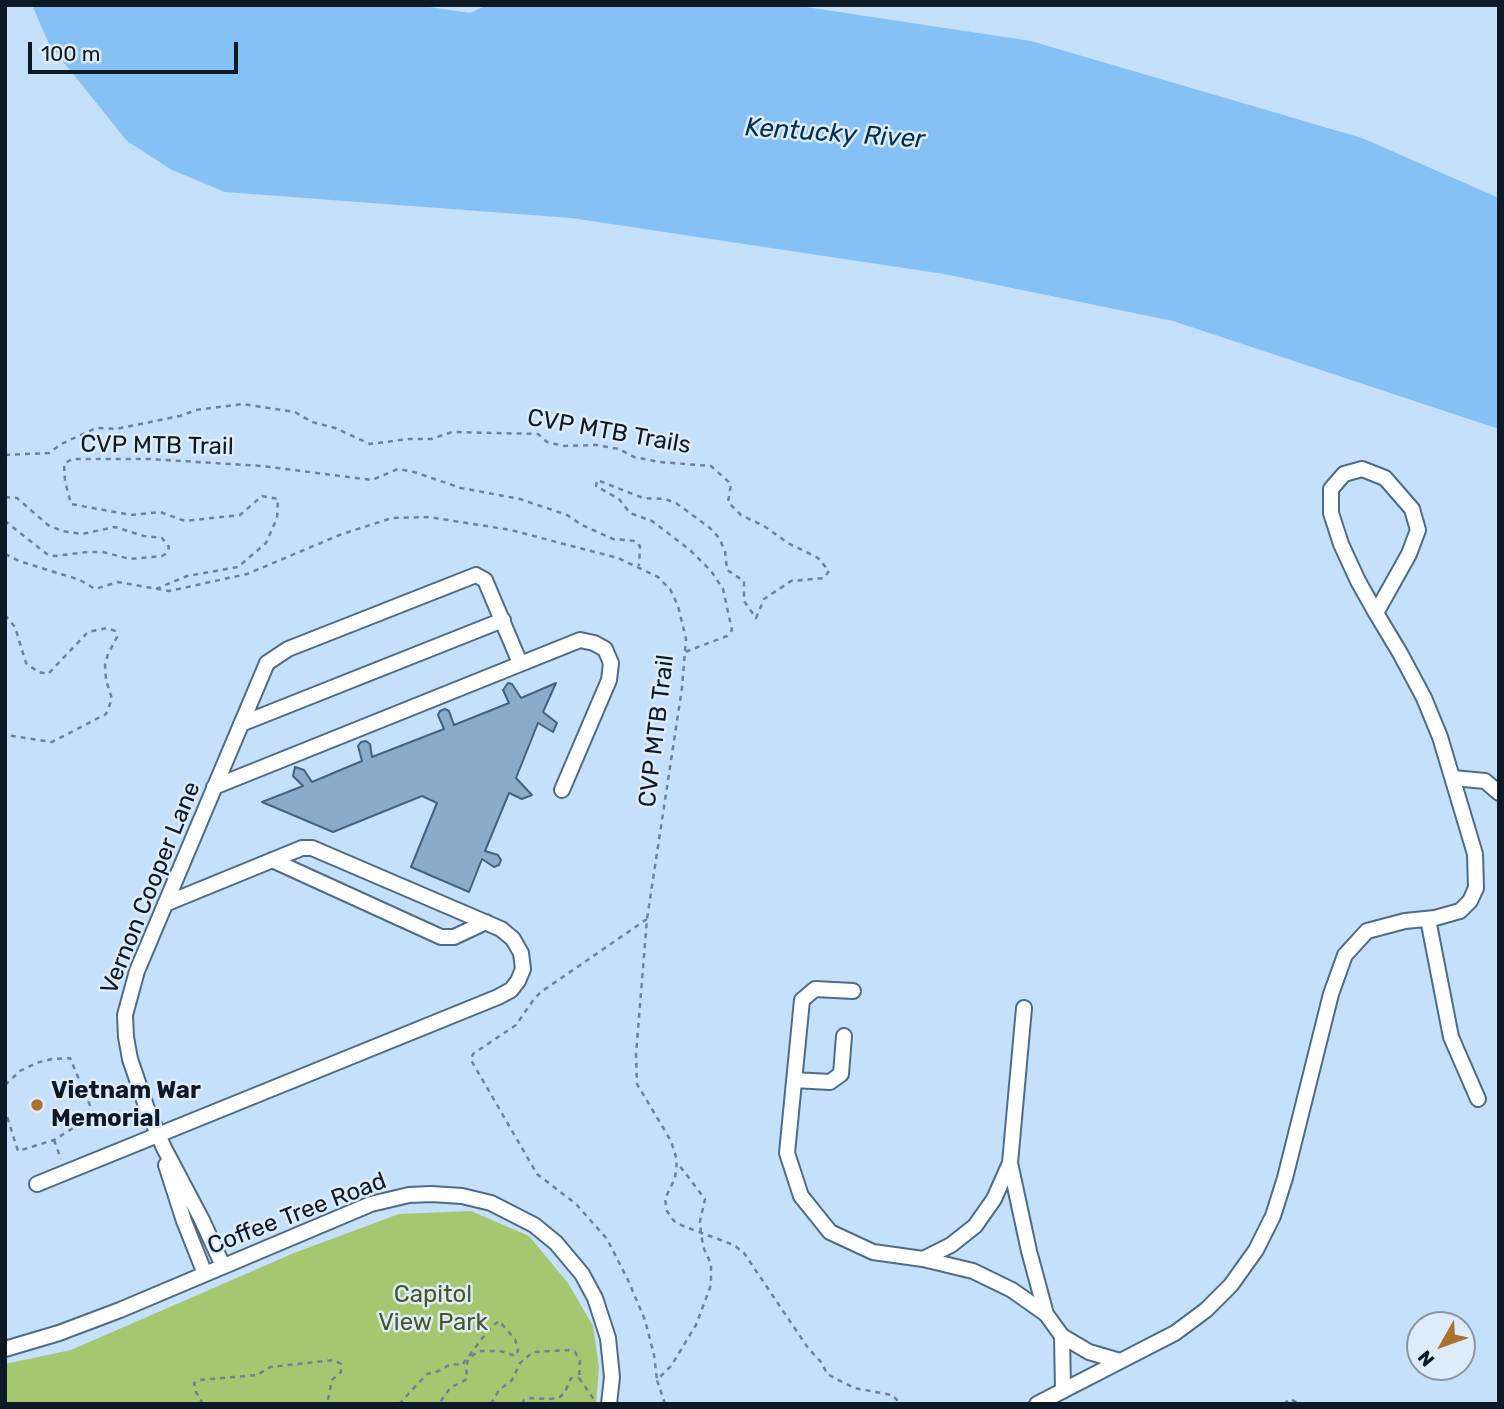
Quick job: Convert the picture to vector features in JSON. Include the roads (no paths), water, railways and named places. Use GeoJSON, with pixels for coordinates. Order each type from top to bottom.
{"type":"FeatureCollection","features":[{"type":"Feature","properties":{"kind":"street"},"geometry":{"type":"LineString","coordinates":[[1040,1402],[1175,1333],[1206,1310],[1231,1285],[1256,1250],[1273,1216],[1331,994],[1345,955],[1367,931],[1405,920],[1428,919],[1460,911],[1470,901],[1476,888],[1475,854],[1440,737],[1424,698],[1376,613],[1341,544],[1331,513],[1331,489],[1344,474],[1362,468],[1385,478],[1412,509],[1418,530],[1409,554],[1376,613]]}},
{"type":"Feature","properties":{"kind":"street","name":"Vernon Cooper Lane"},"geometry":{"type":"LineString","coordinates":[[205,1274],[178,1203],[158,1133],[130,1059],[125,1015],[137,971],[267,663],[288,649],[476,575],[485,580],[503,620]]}},
{"type":"Feature","properties":{"kind":"street"},"geometry":{"type":"LineString","coordinates":[[241,724],[503,620],[520,663]]}},
{"type":"Feature","properties":{"kind":"street"},"geometry":{"type":"LineString","coordinates":[[214,788],[580,640],[605,649],[611,663],[609,680],[562,790]]}},
{"type":"Feature","properties":{"kind":"street"},"geometry":{"type":"LineString","coordinates":[[1453,778],[1485,781],[1499,793]]}},
{"type":"Feature","properties":{"kind":"street"},"geometry":{"type":"LineString","coordinates":[[37,1184],[510,990],[523,969],[521,953],[513,939],[501,929],[312,848],[302,848],[165,904]]}},
{"type":"Feature","properties":{"kind":"street"},"geometry":{"type":"LineString","coordinates":[[272,860],[441,937],[454,937],[486,922]]}},
{"type":"Feature","properties":{"kind":"street"},"geometry":{"type":"LineString","coordinates":[[1428,919],[1451,1037],[1478,1099]]}},
{"type":"Feature","properties":{"kind":"street"},"geometry":{"type":"LineString","coordinates":[[853,991],[815,989],[802,1000],[787,1153],[801,1196],[830,1231],[873,1252],[923,1259],[974,1271],[1012,1290],[1046,1314],[1062,1336],[1089,1352],[1120,1362]]}},
{"type":"Feature","properties":{"kind":"street"},"geometry":{"type":"LineString","coordinates":[[1024,1008],[1010,1163],[1046,1314]]}},
{"type":"Feature","properties":{"kind":"street"},"geometry":{"type":"LineString","coordinates":[[794,1080],[830,1082],[841,1074],[844,1036]]}},
{"type":"Feature","properties":{"kind":"street","name":"Vernon Cooper Lane"},"geometry":{"type":"LineString","coordinates":[[158,1133],[223,1266]]}},
{"type":"Feature","properties":{"kind":"street"},"geometry":{"type":"LineString","coordinates":[[923,1259],[951,1245],[975,1226],[994,1199],[1010,1163]]}},
{"type":"Feature","properties":{"kind":"street","name":"Coffee Tree Road"},"geometry":{"type":"LineString","coordinates":[[5,1349],[91,1321],[318,1225],[385,1200],[435,1194],[462,1196],[491,1203],[519,1216],[556,1243],[575,1264],[590,1288],[605,1324],[612,1377],[609,1404]]}},
{"type":"Feature","properties":{"kind":"street"},"geometry":{"type":"LineString","coordinates":[[1062,1336],[1063,1391]]}},
{"type":"Feature","properties":{"kind":"water","name":"Kentucky River"},"geometry":{"type":"Polygon","coordinates":[[[32,5],[416,5],[470,13],[487,5],[793,5],[1031,41],[1362,138],[1499,198],[1499,429],[1173,321],[944,274],[571,218],[225,192],[172,170],[127,141],[49,44],[32,5]]]}},
{"type":"Feature","properties":{"kind":"place","name":"Vietnam War Memorial"},"geometry":{"type":"Point","coordinates":[37,1105]}},
{"type":"Feature","properties":{"kind":"park label","name":"Capitol View Park"},"geometry":{"type":"Point","coordinates":[433,1309]}}]}
